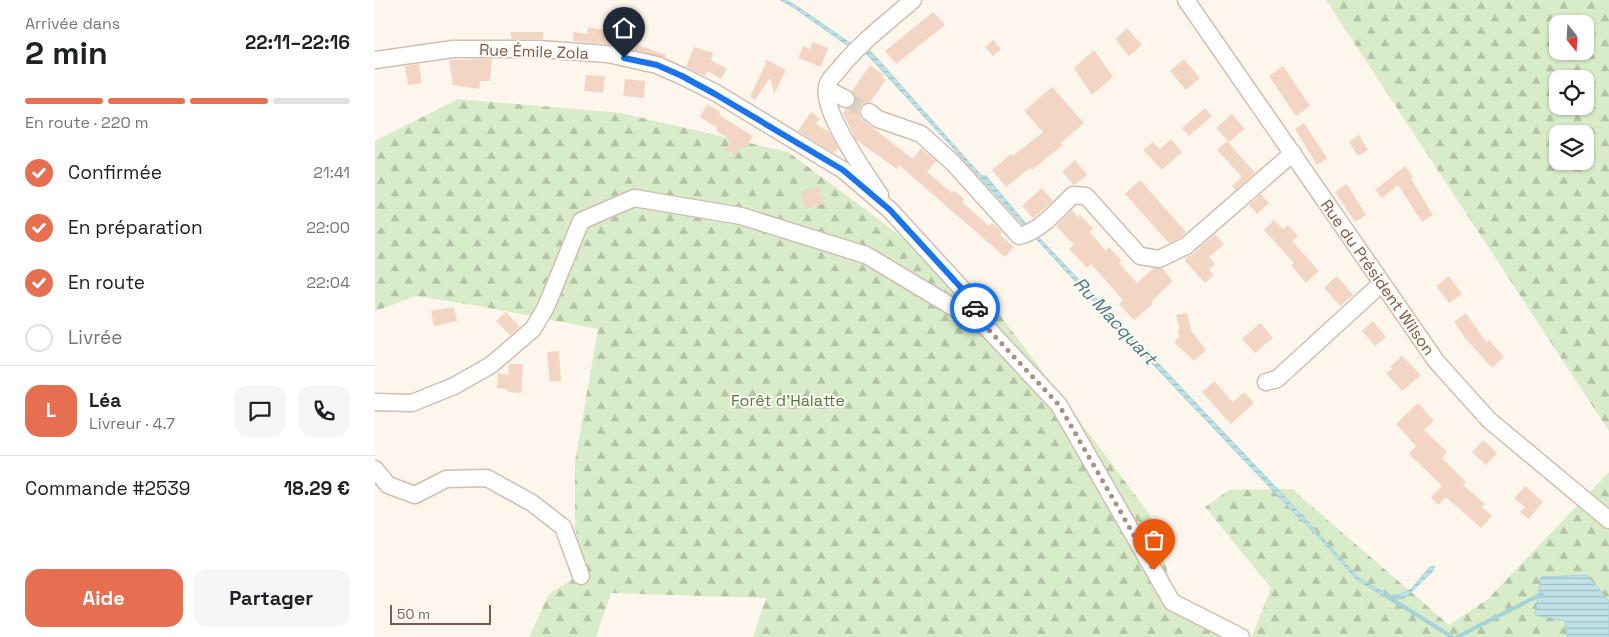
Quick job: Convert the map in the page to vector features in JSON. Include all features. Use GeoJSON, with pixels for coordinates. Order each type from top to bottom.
{"type":"FeatureCollection","features":[{"type":"Feature","properties":{"kind":"street"},"geometry":{"type":"LineString","coordinates":[[913,0],[860,46],[828,83],[827,101],[836,123],[890,210],[965,292],[988,329],[1059,405],[1173,602],[1241,637]]}},
{"type":"Feature","properties":{"kind":"street","name":"Rue du Président Wilson"},"geometry":{"type":"LineString","coordinates":[[1185,0],[1437,360],[1489,420],[1609,520]]}},
{"type":"Feature","properties":{"kind":"street","name":"Rue Émile Zola"},"geometry":{"type":"LineString","coordinates":[[375,60],[453,49],[538,49],[608,54],[657,65],[715,94],[843,170],[890,210]]}},
{"type":"Feature","properties":{"kind":"street"},"geometry":{"type":"LineString","coordinates":[[827,89],[846,99]]}},
{"type":"Feature","properties":{"kind":"street"},"geometry":{"type":"LineString","coordinates":[[869,112],[878,119],[921,134],[953,163],[1019,236],[1040,226],[1073,195],[1086,196],[1140,256],[1159,260],[1186,246],[1293,154]]}},
{"type":"Feature","properties":{"kind":"street"},"geometry":{"type":"LineString","coordinates":[[375,402],[412,403],[454,386],[491,365],[533,329],[546,307],[581,222],[634,198],[741,216],[866,255],[988,329]]}},
{"type":"Feature","properties":{"kind":"street"},"geometry":{"type":"LineString","coordinates":[[1266,382],[1277,379],[1382,283]]}},
{"type":"Feature","properties":{"kind":"street"},"geometry":{"type":"LineString","coordinates":[[375,469],[388,486],[415,495],[446,479],[487,478],[532,503],[563,527],[581,576]]}},
{"type":"Feature","properties":{"kind":"green space"},"geometry":{"type":"Polygon","coordinates":[[[1326,0],[1609,0],[1609,431],[1326,0]]]}},
{"type":"Feature","properties":{"kind":"green space","name":"Forêt d'Halatte"},"geometry":{"type":"Polygon","coordinates":[[[458,99],[621,113],[788,152],[997,311],[1150,515],[1181,615],[1252,637],[753,637],[766,598],[611,593],[596,637],[529,637],[549,594],[567,583],[584,569],[575,528],[575,462],[598,329],[416,296],[375,311],[375,141],[458,99]]]}},
{"type":"Feature","properties":{"kind":"green space"},"geometry":{"type":"Polygon","coordinates":[[[1609,472],[1609,601],[1607,600],[1565,621],[1567,637],[1252,637],[1271,588],[1205,507],[1229,490],[1292,489],[1449,625],[1488,599],[1609,472]]]}},
{"type":"Feature","properties":{"kind":"water"},"geometry":{"type":"Polygon","coordinates":[[[780,0],[786,0],[795,5],[853,45],[851,48],[780,0]]]}},
{"type":"Feature","properties":{"kind":"water"},"geometry":{"type":"Polygon","coordinates":[[[867,47],[970,163],[982,176],[986,176],[1027,225],[1287,499],[1359,578],[1387,594],[1399,595],[1411,589],[1430,567],[1435,566],[1433,571],[1405,598],[1399,599],[1385,597],[1357,580],[1316,534],[1106,315],[862,49],[867,47]]]}},
{"type":"Feature","properties":{"kind":"water"},"geometry":{"type":"Polygon","coordinates":[[[1587,575],[1609,601],[1609,637],[1567,637],[1565,621],[1535,615],[1541,577],[1587,575]]]}},
{"type":"Feature","properties":{"kind":"building"},"geometry":{"type":"Polygon","coordinates":[[[933,12],[945,25],[896,64],[885,51],[933,12]]]}},
{"type":"Feature","properties":{"kind":"building"},"geometry":{"type":"Polygon","coordinates":[[[606,23],[625,27],[624,43],[638,45],[666,55],[665,58],[610,44],[573,41],[574,32],[587,34],[588,27],[605,30],[606,23]]]}},
{"type":"Feature","properties":{"kind":"building"},"geometry":{"type":"Polygon","coordinates":[[[1127,28],[1142,45],[1129,56],[1115,39],[1127,28]]]}},
{"type":"Feature","properties":{"kind":"building"},"geometry":{"type":"Polygon","coordinates":[[[511,32],[543,32],[543,39],[511,39],[511,32]]]}},
{"type":"Feature","properties":{"kind":"building"},"geometry":{"type":"Polygon","coordinates":[[[993,40],[1001,49],[993,56],[985,47],[993,40]]]}},
{"type":"Feature","properties":{"kind":"building"},"geometry":{"type":"Polygon","coordinates":[[[813,42],[828,48],[821,67],[798,58],[803,46],[810,49],[813,42]]]}},
{"type":"Feature","properties":{"kind":"building"},"geometry":{"type":"Polygon","coordinates":[[[694,47],[713,53],[711,60],[727,69],[721,79],[708,71],[705,76],[686,67],[694,47]]]}},
{"type":"Feature","properties":{"kind":"building"},"geometry":{"type":"Polygon","coordinates":[[[1094,50],[1113,77],[1092,95],[1074,68],[1094,50]]]}},
{"type":"Feature","properties":{"kind":"building"},"geometry":{"type":"Polygon","coordinates":[[[492,59],[490,81],[480,81],[479,89],[453,85],[449,60],[492,59]]]}},
{"type":"Feature","properties":{"kind":"building"},"geometry":{"type":"Polygon","coordinates":[[[765,59],[786,70],[774,94],[770,78],[755,100],[750,97],[766,63],[765,59]]]}},
{"type":"Feature","properties":{"kind":"building"},"geometry":{"type":"Polygon","coordinates":[[[1184,59],[1200,78],[1186,90],[1170,71],[1184,59]]]}},
{"type":"Feature","properties":{"kind":"building"},"geometry":{"type":"Polygon","coordinates":[[[419,64],[422,83],[408,85],[405,66],[419,64]]]}},
{"type":"Feature","properties":{"kind":"building"},"geometry":{"type":"Polygon","coordinates":[[[870,65],[884,75],[882,77],[886,80],[870,102],[861,106],[859,111],[860,118],[913,159],[921,148],[936,161],[927,172],[952,193],[954,191],[964,199],[962,202],[989,226],[992,223],[1002,232],[1000,235],[1014,247],[1005,257],[899,165],[897,169],[856,140],[843,113],[855,104],[856,98],[852,91],[870,65]]]}},
{"type":"Feature","properties":{"kind":"building"},"geometry":{"type":"Polygon","coordinates":[[[1283,66],[1310,106],[1296,116],[1269,76],[1283,66]]]}},
{"type":"Feature","properties":{"kind":"building"},"geometry":{"type":"Polygon","coordinates":[[[586,75],[605,76],[603,93],[584,91],[586,75]]]}},
{"type":"Feature","properties":{"kind":"building"},"geometry":{"type":"Polygon","coordinates":[[[625,79],[645,81],[644,98],[623,96],[625,79]]]}},
{"type":"Feature","properties":{"kind":"building"},"geometry":{"type":"Polygon","coordinates":[[[1052,87],[1084,123],[1061,143],[1063,145],[1032,170],[1030,168],[1006,187],[992,170],[1043,132],[1024,111],[1052,87]]]}},
{"type":"Feature","properties":{"kind":"building"},"geometry":{"type":"Polygon","coordinates":[[[707,104],[720,112],[719,114],[722,117],[753,136],[745,149],[740,146],[736,155],[726,149],[731,140],[716,131],[718,128],[700,117],[707,104]]]}},
{"type":"Feature","properties":{"kind":"building"},"geometry":{"type":"Polygon","coordinates":[[[1205,108],[1212,116],[1189,136],[1182,128],[1205,108]]]}},
{"type":"Feature","properties":{"kind":"building"},"geometry":{"type":"Polygon","coordinates":[[[811,112],[820,118],[816,124],[829,132],[838,148],[834,153],[798,131],[811,112]]]}},
{"type":"Feature","properties":{"kind":"building"},"geometry":{"type":"Polygon","coordinates":[[[1232,114],[1245,129],[1229,142],[1216,128],[1232,114]]]}},
{"type":"Feature","properties":{"kind":"building"},"geometry":{"type":"Polygon","coordinates":[[[1304,123],[1327,158],[1317,165],[1295,129],[1304,123]]]}},
{"type":"Feature","properties":{"kind":"building"},"geometry":{"type":"Polygon","coordinates":[[[1359,135],[1368,150],[1358,156],[1349,142],[1359,135]]]}},
{"type":"Feature","properties":{"kind":"building"},"geometry":{"type":"Polygon","coordinates":[[[1171,139],[1182,152],[1162,170],[1143,150],[1153,142],[1160,149],[1171,139]]]}},
{"type":"Feature","properties":{"kind":"building"},"geometry":{"type":"Polygon","coordinates":[[[1227,141],[1255,173],[1235,190],[1232,186],[1242,177],[1217,150],[1227,141]]]}},
{"type":"Feature","properties":{"kind":"building"},"geometry":{"type":"Polygon","coordinates":[[[1075,160],[1087,175],[1074,185],[1062,172],[1075,160]]]}},
{"type":"Feature","properties":{"kind":"building"},"geometry":{"type":"Polygon","coordinates":[[[1405,166],[1433,215],[1422,222],[1398,185],[1382,198],[1375,190],[1405,166]]]}},
{"type":"Feature","properties":{"kind":"building"},"geometry":{"type":"Polygon","coordinates":[[[1140,180],[1186,232],[1180,238],[1169,243],[1125,194],[1140,180]]]}},
{"type":"Feature","properties":{"kind":"building"},"geometry":{"type":"Polygon","coordinates":[[[1347,184],[1366,215],[1355,222],[1335,192],[1347,184]]]}},
{"type":"Feature","properties":{"kind":"building"},"geometry":{"type":"Polygon","coordinates":[[[819,187],[823,204],[805,209],[801,192],[819,187]]]}},
{"type":"Feature","properties":{"kind":"building"},"geometry":{"type":"Polygon","coordinates":[[[1042,188],[1053,201],[1033,218],[1022,206],[1042,188]]]}},
{"type":"Feature","properties":{"kind":"building"},"geometry":{"type":"Polygon","coordinates":[[[1261,194],[1269,203],[1257,214],[1249,205],[1261,194]]]}},
{"type":"Feature","properties":{"kind":"building"},"geometry":{"type":"Polygon","coordinates":[[[1072,210],[1078,217],[1080,215],[1093,229],[1089,232],[1106,251],[1109,247],[1122,261],[1119,263],[1137,283],[1154,268],[1162,268],[1173,281],[1151,302],[1153,304],[1134,320],[1119,304],[1123,300],[1091,264],[1087,268],[1069,249],[1074,245],[1056,226],[1072,210]]]}},
{"type":"Feature","properties":{"kind":"building"},"geometry":{"type":"Polygon","coordinates":[[[1274,220],[1283,229],[1288,225],[1298,236],[1292,241],[1319,271],[1306,283],[1291,265],[1294,263],[1264,230],[1274,220]]]}},
{"type":"Feature","properties":{"kind":"building"},"geometry":{"type":"Polygon","coordinates":[[[1215,234],[1224,244],[1209,257],[1215,264],[1209,270],[1214,275],[1205,283],[1185,261],[1185,258],[1193,254],[1215,234]]]}},
{"type":"Feature","properties":{"kind":"building"},"geometry":{"type":"Polygon","coordinates":[[[1337,276],[1353,295],[1340,306],[1324,288],[1337,276]]]}},
{"type":"Feature","properties":{"kind":"building"},"geometry":{"type":"Polygon","coordinates":[[[1449,276],[1462,294],[1449,303],[1436,286],[1449,276]]]}},
{"type":"Feature","properties":{"kind":"building"},"geometry":{"type":"Polygon","coordinates":[[[454,307],[457,321],[434,326],[431,311],[454,307]]]}},
{"type":"Feature","properties":{"kind":"building"},"geometry":{"type":"Polygon","coordinates":[[[506,312],[520,327],[510,335],[496,321],[506,312]]]}},
{"type":"Feature","properties":{"kind":"building"},"geometry":{"type":"Polygon","coordinates":[[[1187,313],[1192,332],[1206,350],[1194,361],[1174,342],[1179,337],[1178,330],[1180,330],[1176,315],[1187,313]]]}},
{"type":"Feature","properties":{"kind":"building"},"geometry":{"type":"Polygon","coordinates":[[[1466,313],[1486,342],[1489,340],[1504,357],[1492,368],[1466,339],[1454,322],[1466,313]]]}},
{"type":"Feature","properties":{"kind":"building"},"geometry":{"type":"Polygon","coordinates":[[[1373,321],[1386,337],[1375,346],[1362,331],[1373,321]]]}},
{"type":"Feature","properties":{"kind":"building"},"geometry":{"type":"Polygon","coordinates":[[[1260,323],[1273,338],[1255,353],[1242,339],[1260,323]]]}},
{"type":"Feature","properties":{"kind":"building"},"geometry":{"type":"Polygon","coordinates":[[[559,351],[561,381],[550,382],[547,352],[559,351]]]}},
{"type":"Feature","properties":{"kind":"building"},"geometry":{"type":"Polygon","coordinates":[[[1402,356],[1421,375],[1402,391],[1386,373],[1392,369],[1390,367],[1402,356]]]}},
{"type":"Feature","properties":{"kind":"building"},"geometry":{"type":"Polygon","coordinates":[[[509,364],[523,364],[521,393],[507,392],[508,389],[497,388],[498,373],[508,375],[509,364]]]}},
{"type":"Feature","properties":{"kind":"building"},"geometry":{"type":"Polygon","coordinates":[[[1214,381],[1233,402],[1244,392],[1254,403],[1231,424],[1202,392],[1214,381]]]}},
{"type":"Feature","properties":{"kind":"building"},"geometry":{"type":"Polygon","coordinates":[[[1418,403],[1434,421],[1424,430],[1447,452],[1442,458],[1466,482],[1463,485],[1485,504],[1482,507],[1492,516],[1481,528],[1447,498],[1438,505],[1431,497],[1442,486],[1409,454],[1416,446],[1396,424],[1418,403]]]}},
{"type":"Feature","properties":{"kind":"building"},"geometry":{"type":"Polygon","coordinates":[[[1483,440],[1497,453],[1486,465],[1472,452],[1483,440]]]}},
{"type":"Feature","properties":{"kind":"building"},"geometry":{"type":"Polygon","coordinates":[[[1525,486],[1543,502],[1529,519],[1520,512],[1525,507],[1514,498],[1525,486]]]}},
{"type":"Feature","properties":{"kind":"waterway","name":"Ru Macquart"},"geometry":{"type":"LineString","coordinates":[[1457,637],[1542,594]]}},
{"type":"Feature","properties":{"kind":"waterway","name":"Ru Macquart"},"geometry":{"type":"LineString","coordinates":[[1385,595],[1452,637]]}},
{"type":"Feature","properties":{"kind":"tunnel"},"geometry":{"type":"LineString","coordinates":[[846,99],[869,112]]}},
{"type":"Feature","properties":{"kind":"way so far"},"geometry":{"type":"LineString","coordinates":[[975,308],[988,329],[1059,405],[1154,570]]}},
{"type":"Feature","properties":{"kind":"route"},"geometry":{"type":"LineString","coordinates":[[624,58],[657,65],[682,76],[781,132],[843,170],[890,210],[965,292],[975,308]]}}]}
